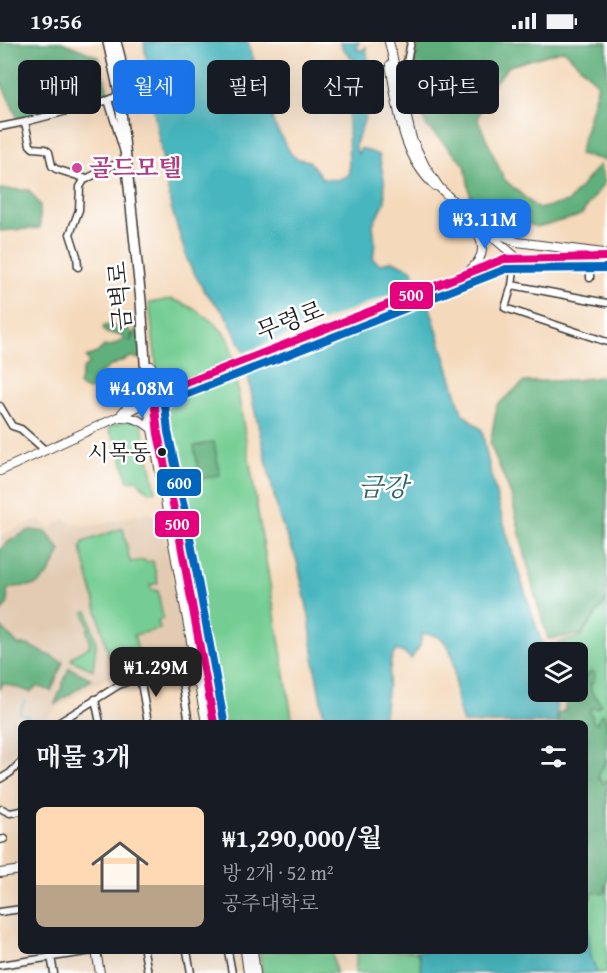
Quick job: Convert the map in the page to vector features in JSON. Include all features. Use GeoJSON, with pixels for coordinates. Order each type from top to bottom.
{"type":"FeatureCollection","features":[{"type":"Feature","properties":{"kind":"highway","name":"금벽로"},"geometry":{"type":"LineString","coordinates":[[108,42],[113,65]]}},
{"type":"Feature","properties":{"kind":"highway","name":"금벽로"},"geometry":{"type":"LineString","coordinates":[[116,42],[124,91],[150,373]]}},
{"type":"Feature","properties":{"kind":"highway","name":"금벽로"},"geometry":{"type":"LineString","coordinates":[[121,114],[150,373]]}},
{"type":"Feature","properties":{"kind":"main road"},"geometry":{"type":"LineString","coordinates":[[388,42],[396,71]]}},
{"type":"Feature","properties":{"kind":"main road"},"geometry":{"type":"LineString","coordinates":[[388,42],[406,142],[427,179],[434,186],[439,187]]}},
{"type":"Feature","properties":{"kind":"main road"},"geometry":{"type":"LineString","coordinates":[[406,114],[412,139],[425,166],[439,187],[472,220],[516,257]]}},
{"type":"Feature","properties":{"kind":"main road"},"geometry":{"type":"LineString","coordinates":[[472,220],[490,231],[517,242],[607,255]]}},
{"type":"Feature","properties":{"kind":"main road"},"geometry":{"type":"LineString","coordinates":[[462,274],[474,267],[484,248],[472,220]]}},
{"type":"Feature","properties":{"kind":"main road","name":"무령로"},"geometry":{"type":"LineString","coordinates":[[0,471],[118,417],[175,387],[504,259],[516,257],[590,258],[607,255]]}},
{"type":"Feature","properties":{"kind":"main road"},"geometry":{"type":"LineString","coordinates":[[150,373],[160,382],[175,387],[163,408],[155,431],[140,420],[132,417],[118,417],[136,397],[150,373]]}},
{"type":"Feature","properties":{"kind":"main road","name":"금벽로"},"geometry":{"type":"LineString","coordinates":[[150,373],[155,431],[193,645],[200,665],[200,684],[206,720]]}},
{"type":"Feature","properties":{"kind":"main road","name":"금벽로"},"geometry":{"type":"LineString","coordinates":[[155,431],[175,509],[200,665],[213,720]]}},
{"type":"Feature","properties":{"kind":"main road"},"geometry":{"type":"LineString","coordinates":[[193,645],[190,661],[178,670],[200,684]]}},
{"type":"Feature","properties":{"kind":"main road"},"geometry":{"type":"LineString","coordinates":[[0,873],[18,870]]}},
{"type":"Feature","properties":{"kind":"main road"},"geometry":{"type":"LineString","coordinates":[[95,954],[100,973]]}},
{"type":"Feature","properties":{"kind":"main road"},"geometry":{"type":"LineString","coordinates":[[245,954],[248,973]]}},
{"type":"Feature","properties":{"kind":"main road"},"geometry":{"type":"LineString","coordinates":[[253,954],[256,973]]}},
{"type":"Feature","properties":{"kind":"street"},"geometry":{"type":"LineString","coordinates":[[407,60],[411,42]]}},
{"type":"Feature","properties":{"kind":"street"},"geometry":{"type":"LineString","coordinates":[[0,127],[113,98]]}},
{"type":"Feature","properties":{"kind":"street"},"geometry":{"type":"LineString","coordinates":[[78,267],[70,234],[79,210],[80,187],[87,179],[126,159],[108,100]]}},
{"type":"Feature","properties":{"kind":"street"},"geometry":{"type":"LineString","coordinates":[[25,122],[30,145],[49,152],[52,166],[87,179]]}},
{"type":"Feature","properties":{"kind":"street"},"geometry":{"type":"LineString","coordinates":[[516,257],[512,285],[505,308],[607,342]]}},
{"type":"Feature","properties":{"kind":"street"},"geometry":{"type":"LineString","coordinates":[[590,258],[590,278]]}},
{"type":"Feature","properties":{"kind":"street"},"geometry":{"type":"LineString","coordinates":[[512,285],[607,303]]}},
{"type":"Feature","properties":{"kind":"street"},"geometry":{"type":"LineString","coordinates":[[0,406],[12,426],[21,429],[45,450]]}},
{"type":"Feature","properties":{"kind":"street"},"geometry":{"type":"LineString","coordinates":[[64,720],[119,685],[140,677],[200,665]]}},
{"type":"Feature","properties":{"kind":"street"},"geometry":{"type":"LineString","coordinates":[[178,670],[188,720]]}},
{"type":"Feature","properties":{"kind":"street"},"geometry":{"type":"LineString","coordinates":[[140,677],[147,720]]}},
{"type":"Feature","properties":{"kind":"street"},"geometry":{"type":"LineString","coordinates":[[95,699],[99,720]]}},
{"type":"Feature","properties":{"kind":"street"},"geometry":{"type":"LineString","coordinates":[[0,779],[18,765]]}},
{"type":"Feature","properties":{"kind":"street"},"geometry":{"type":"LineString","coordinates":[[2,809],[10,813],[18,812]]}},
{"type":"Feature","properties":{"kind":"street"},"geometry":{"type":"LineString","coordinates":[[0,912],[18,909]]}},
{"type":"Feature","properties":{"kind":"street"},"geometry":{"type":"LineString","coordinates":[[4,973],[1,965],[51,954],[54,973]]}},
{"type":"Feature","properties":{"kind":"street"},"geometry":{"type":"LineString","coordinates":[[145,954],[148,973]]}},
{"type":"Feature","properties":{"kind":"street"},"geometry":{"type":"LineString","coordinates":[[187,954],[190,973]]}},
{"type":"Feature","properties":{"kind":"street"},"geometry":{"type":"LineString","coordinates":[[229,954],[232,973]]}},
{"type":"Feature","properties":{"kind":"shaded area"},"geometry":{"type":"Polygon","coordinates":[[[149,511],[156,518],[161,519],[186,649],[180,658],[129,670],[91,686],[52,712],[45,720],[18,720],[18,748],[0,766],[0,537],[40,519],[50,527],[64,519],[81,526],[103,524],[149,511]]]}},
{"type":"Feature","properties":{"kind":"green space"},"geometry":{"type":"Polygon","coordinates":[[[0,42],[62,42],[99,57],[100,60],[18,60],[18,114],[39,114],[18,119],[0,80],[0,42]]]}},
{"type":"Feature","properties":{"kind":"green space"},"geometry":{"type":"Polygon","coordinates":[[[421,42],[607,42],[607,161],[579,154],[598,84],[564,50],[509,66],[499,78],[499,60],[415,60],[421,42]]]}},
{"type":"Feature","properties":{"kind":"green space"},"geometry":{"type":"Polygon","coordinates":[[[101,65],[108,92],[101,95],[101,65]]]}},
{"type":"Feature","properties":{"kind":"green space"},"geometry":{"type":"Polygon","coordinates":[[[422,114],[479,114],[478,120],[504,179],[538,209],[568,202],[599,165],[605,182],[582,214],[537,227],[496,213],[470,195],[465,165],[426,125],[422,114]]]}},
{"type":"Feature","properties":{"kind":"green space"},"geometry":{"type":"Polygon","coordinates":[[[0,189],[29,190],[40,205],[40,228],[0,231],[0,189]]]}},
{"type":"Feature","properties":{"kind":"green space"},"geometry":{"type":"Polygon","coordinates":[[[171,299],[188,306],[213,322],[230,344],[293,720],[220,720],[162,413],[149,303],[171,299]]]}},
{"type":"Feature","properties":{"kind":"green space"},"geometry":{"type":"Polygon","coordinates":[[[139,322],[140,359],[131,357],[111,366],[99,374],[95,388],[88,390],[79,386],[83,369],[89,364],[86,357],[97,353],[104,346],[109,347],[125,339],[121,335],[106,333],[104,325],[127,328],[132,333],[130,342],[139,322]]]}},
{"type":"Feature","properties":{"kind":"green space"},"geometry":{"type":"Polygon","coordinates":[[[607,376],[607,599],[580,635],[548,639],[533,589],[511,495],[490,444],[497,405],[524,382],[607,376]]]}},
{"type":"Feature","properties":{"kind":"green space"},"geometry":{"type":"Polygon","coordinates":[[[128,420],[135,421],[142,426],[156,491],[149,492],[136,480],[128,481],[117,442],[109,432],[109,427],[128,420]]]}},
{"type":"Feature","properties":{"kind":"green space"},"geometry":{"type":"Polygon","coordinates":[[[214,442],[220,475],[200,479],[194,446],[214,442]]]}},
{"type":"Feature","properties":{"kind":"green space"},"geometry":{"type":"Polygon","coordinates":[[[123,528],[130,562],[153,561],[158,583],[150,585],[152,590],[158,591],[163,619],[158,620],[160,629],[134,635],[138,651],[134,658],[110,661],[81,548],[83,542],[123,528]]]}},
{"type":"Feature","properties":{"kind":"green space"},"geometry":{"type":"Polygon","coordinates":[[[30,530],[46,532],[61,551],[50,571],[39,583],[7,590],[8,603],[0,613],[0,549],[30,530]]]}},
{"type":"Feature","properties":{"kind":"green space"},"geometry":{"type":"Polygon","coordinates":[[[607,600],[607,973],[597,973],[591,957],[588,928],[588,720],[584,720],[584,702],[588,702],[588,642],[562,642],[580,637],[607,600]]]}},
{"type":"Feature","properties":{"kind":"green space"},"geometry":{"type":"Polygon","coordinates":[[[88,611],[96,644],[93,670],[71,660],[73,656],[89,647],[87,630],[89,629],[84,612],[88,611]]]}},
{"type":"Feature","properties":{"kind":"green space"},"geometry":{"type":"Polygon","coordinates":[[[0,626],[18,645],[28,645],[63,662],[51,691],[37,686],[30,692],[3,683],[0,690],[0,626]]]}},
{"type":"Feature","properties":{"kind":"green space"},"geometry":{"type":"Polygon","coordinates":[[[69,668],[92,679],[55,704],[69,668]]]}},
{"type":"Feature","properties":{"kind":"green space"},"geometry":{"type":"Polygon","coordinates":[[[592,671],[595,673],[591,691],[601,704],[598,708],[591,708],[589,712],[593,722],[597,723],[601,714],[604,715],[607,725],[607,758],[598,777],[603,783],[607,780],[607,884],[605,886],[607,891],[594,892],[590,899],[588,892],[588,720],[558,720],[558,714],[565,710],[565,702],[588,702],[588,674],[592,671]]]}},
{"type":"Feature","properties":{"kind":"green space"},"geometry":{"type":"Polygon","coordinates":[[[259,954],[333,954],[336,973],[262,973],[259,954]]]}},
{"type":"Feature","properties":{"kind":"green space"},"geometry":{"type":"Polygon","coordinates":[[[357,954],[418,954],[422,973],[355,973],[357,954]]]}},
{"type":"Feature","properties":{"kind":"water","name":"금강"},"geometry":{"type":"Polygon","coordinates":[[[144,42],[248,42],[254,60],[207,60],[207,114],[271,114],[291,154],[298,159],[309,161],[323,179],[337,180],[349,175],[348,118],[350,114],[366,114],[355,146],[358,154],[361,148],[379,155],[384,179],[385,202],[373,224],[375,243],[373,259],[380,264],[393,261],[411,269],[428,301],[462,413],[482,430],[501,514],[542,642],[528,642],[528,702],[556,702],[557,720],[462,720],[456,698],[453,665],[448,646],[434,635],[422,634],[420,646],[411,659],[396,650],[391,660],[385,720],[324,720],[315,669],[309,616],[297,561],[279,517],[253,403],[244,351],[225,314],[205,292],[188,262],[171,207],[154,114],[195,114],[195,60],[146,60],[144,42]]]}},
{"type":"Feature","properties":{"kind":"water","name":"금강"},"geometry":{"type":"Polygon","coordinates":[[[340,42],[359,42],[357,49],[361,51],[366,47],[368,60],[353,60],[340,42]]]}},
{"type":"Feature","properties":{"kind":"water"},"geometry":{"type":"Polygon","coordinates":[[[588,928],[591,957],[597,973],[422,973],[418,954],[588,954],[588,928]]]}},
{"type":"Feature","properties":{"kind":"pier"},"geometry":{"type":"Polygon","coordinates":[[[421,282],[428,295],[243,367],[241,354],[421,282]]]}},
{"type":"Feature","properties":{"kind":"waterway"},"geometry":{"type":"LineString","coordinates":[[24,701],[20,713],[29,717]]}},
{"type":"Feature","properties":{"kind":"transit line","name":"500"},"geometry":{"type":"LineString","coordinates":[[213,720],[158,434],[154,399],[176,387],[504,259],[607,257]]}},
{"type":"Feature","properties":{"kind":"transit line","name":"600"},"geometry":{"type":"LineString","coordinates":[[224,720],[168,432],[165,405],[180,397],[506,269],[607,268]]}},
{"type":"Feature","properties":{"kind":"place","name":"골드모텔"},"geometry":{"type":"Point","coordinates":[77,168]}},
{"type":"Feature","properties":{"kind":"place","name":"시목동"},"geometry":{"type":"Point","coordinates":[162,452]}}]}
